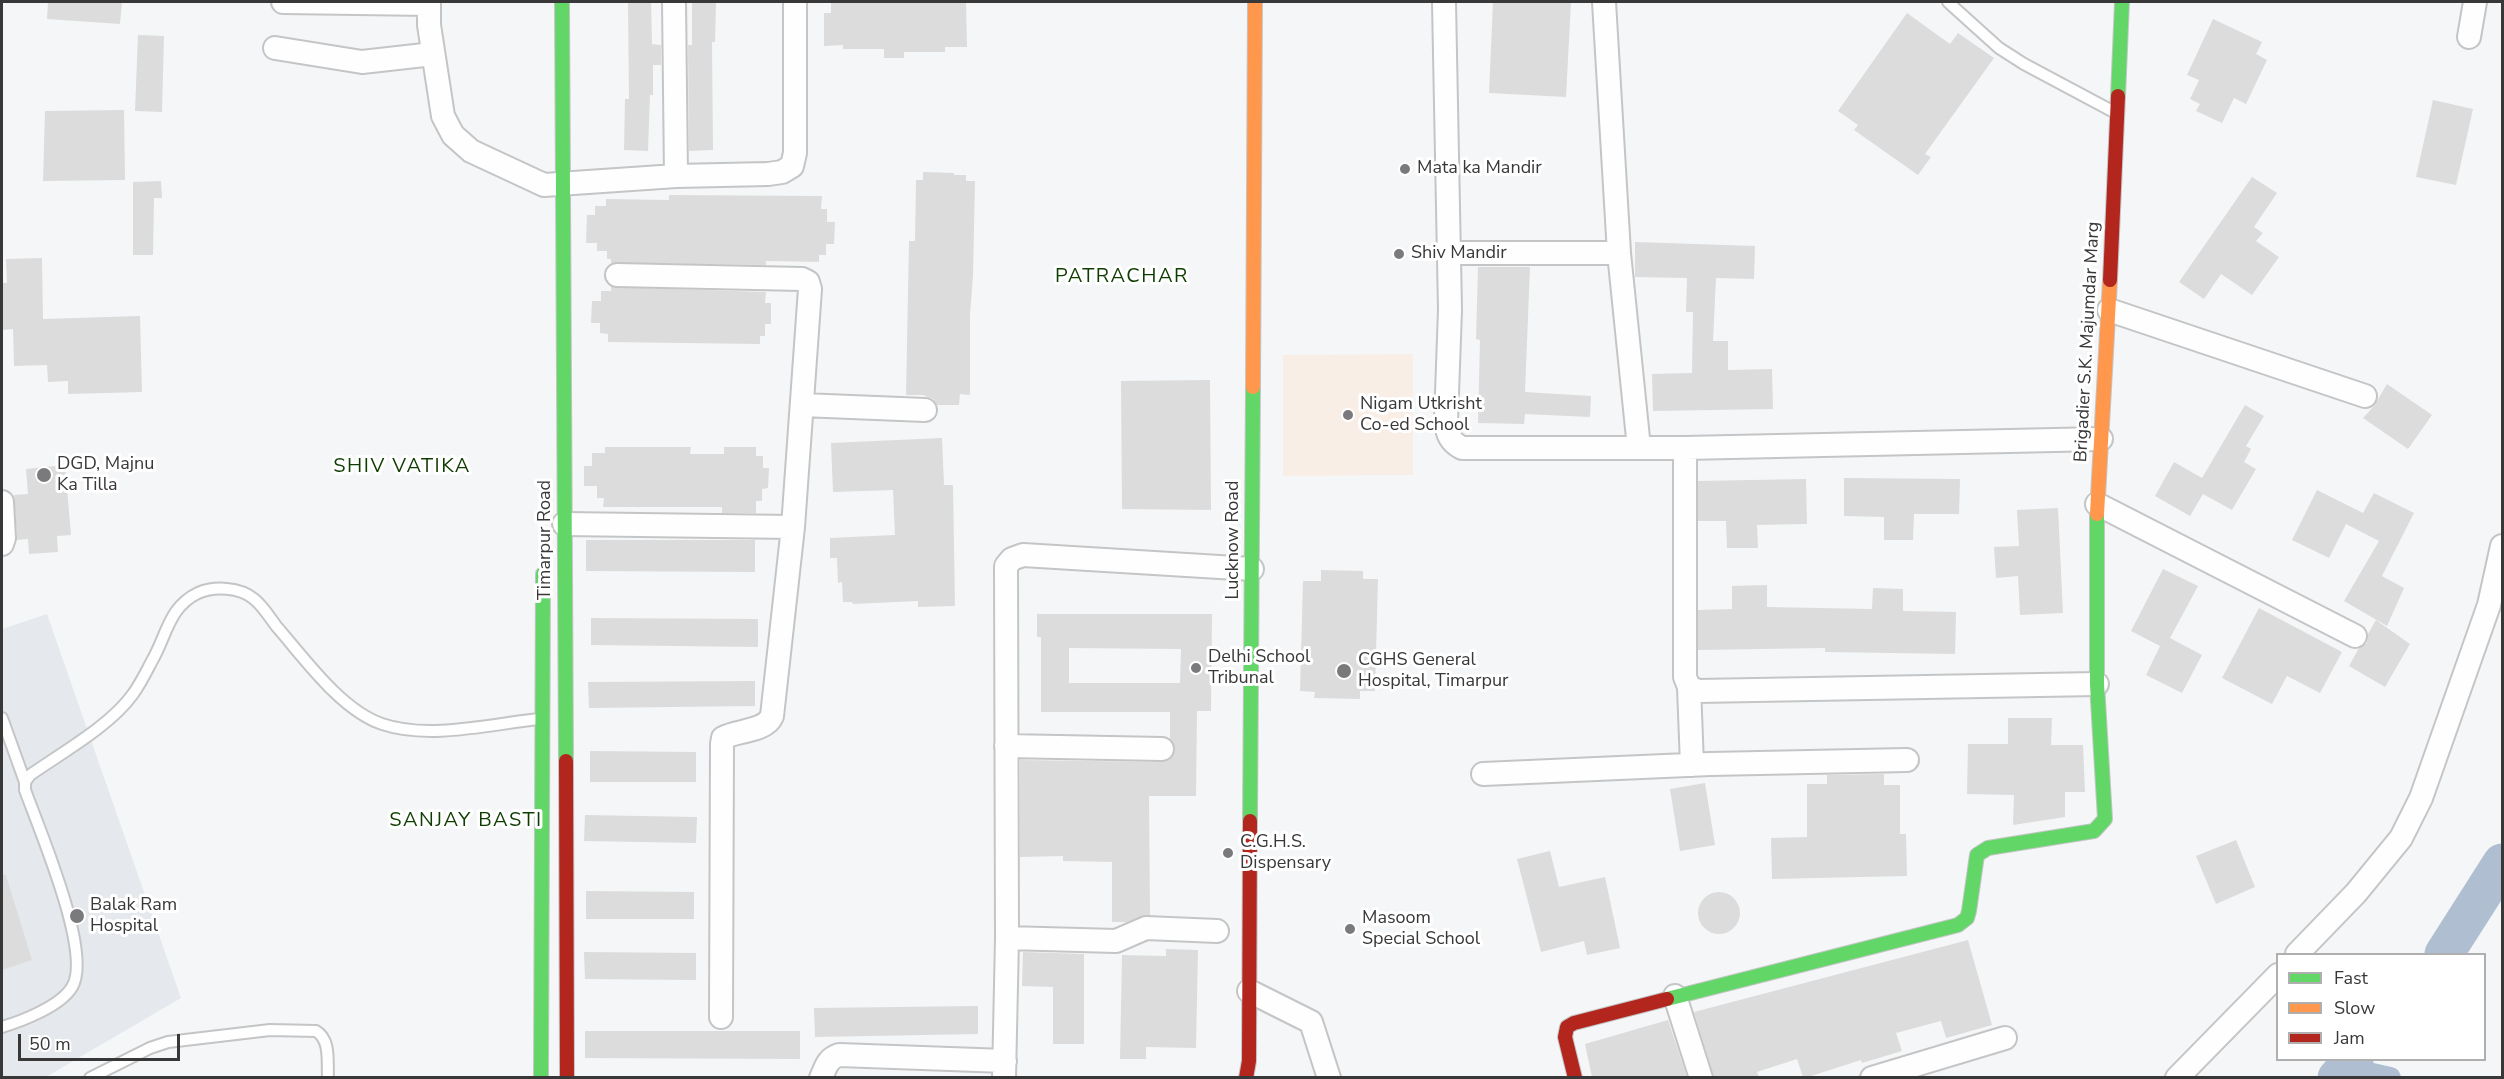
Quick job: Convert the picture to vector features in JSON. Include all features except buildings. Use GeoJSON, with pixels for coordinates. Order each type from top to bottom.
{"type":"FeatureCollection","features":[{"type":"Feature","properties":{"kind":"street"},"geometry":{"type":"LineString","coordinates":[[283,2],[429,3],[429,25],[443,116],[453,135],[471,151],[549,184],[676,176],[768,174],[782,172],[792,166],[795,153],[795,2]]}},
{"type":"Feature","properties":{"kind":"street","name":"Timarpur Road"},"geometry":{"type":"LineString","coordinates":[[562,2],[549,184],[564,524],[567,719],[567,1077]]}},
{"type":"Feature","properties":{"kind":"street"},"geometry":{"type":"LineString","coordinates":[[674,2],[676,176]]}},
{"type":"Feature","properties":{"kind":"street","name":"Lucknow Road"},"geometry":{"type":"LineString","coordinates":[[1246,1077],[1249,1061],[1255,2]]}},
{"type":"Feature","properties":{"kind":"street"},"geometry":{"type":"LineString","coordinates":[[1444,2],[1450,310],[1446,421],[1447,432],[1453,443],[1462,448],[1685,448],[2101,439]]}},
{"type":"Feature","properties":{"kind":"street"},"geometry":{"type":"LineString","coordinates":[[1604,2],[1619,253],[1639,448]]}},
{"type":"Feature","properties":{"kind":"street","name":"Brigadier S.K. Majumdar Marg"},"geometry":{"type":"LineString","coordinates":[[1675,996],[1958,925],[1967,918],[1977,855],[1980,851],[2094,831],[2101,826],[2106,812],[2097,684],[2097,504],[2109,310],[2122,2]]}},
{"type":"Feature","properties":{"kind":"street"},"geometry":{"type":"LineString","coordinates":[[2469,38],[2475,2]]}},
{"type":"Feature","properties":{"kind":"street"},"geometry":{"type":"LineString","coordinates":[[275,48],[362,62],[434,54]]}},
{"type":"Feature","properties":{"kind":"street"},"geometry":{"type":"LineString","coordinates":[[1448,253],[1619,253]]}},
{"type":"Feature","properties":{"kind":"street"},"geometry":{"type":"LineString","coordinates":[[617,274],[802,279],[808,282],[810,289],[793,527],[772,716],[765,725],[729,734],[723,738],[722,744],[721,1017]]}},
{"type":"Feature","properties":{"kind":"street"},"geometry":{"type":"LineString","coordinates":[[2109,310],[2365,396]]}},
{"type":"Feature","properties":{"kind":"street"},"geometry":{"type":"LineString","coordinates":[[802,405],[925,410]]}},
{"type":"Feature","properties":{"kind":"street"},"geometry":{"type":"LineString","coordinates":[[1685,448],[1684,677],[1689,687],[1692,765]]}},
{"type":"Feature","properties":{"kind":"street"},"geometry":{"type":"LineString","coordinates":[[2,502],[4,538],[2,544]]}},
{"type":"Feature","properties":{"kind":"street"},"geometry":{"type":"LineString","coordinates":[[2097,504],[2355,636]]}},
{"type":"Feature","properties":{"kind":"street"},"geometry":{"type":"LineString","coordinates":[[564,524],[793,527]]}},
{"type":"Feature","properties":{"kind":"street"},"geometry":{"type":"LineString","coordinates":[[2298,953],[2356,893],[2401,838],[2421,798],[2489,605],[2502,546]]}},
{"type":"Feature","properties":{"kind":"street","name":"Timarpur Road"},"geometry":{"type":"LineString","coordinates":[[541,1077],[543,555]]}},
{"type":"Feature","properties":{"kind":"street"},"geometry":{"type":"LineString","coordinates":[[821,1077],[831,1058],[839,1055],[1005,1069],[1006,566],[1012,559],[1023,555],[1252,569]]}},
{"type":"Feature","properties":{"kind":"street"},"geometry":{"type":"LineString","coordinates":[[1689,687],[1698,692],[2097,684]]}},
{"type":"Feature","properties":{"kind":"street"},"geometry":{"type":"LineString","coordinates":[[1006,746],[1162,749]]}},
{"type":"Feature","properties":{"kind":"street"},"geometry":{"type":"LineString","coordinates":[[1483,774],[1692,765],[1907,760]]}},
{"type":"Feature","properties":{"kind":"street"},"geometry":{"type":"LineString","coordinates":[[1007,938],[1116,941],[1146,928],[1216,931]]}},
{"type":"Feature","properties":{"kind":"street"},"geometry":{"type":"LineString","coordinates":[[2177,1077],[2276,976]]}},
{"type":"Feature","properties":{"kind":"street"},"geometry":{"type":"LineString","coordinates":[[1249,991],[1311,1022],[1329,1077]]}},
{"type":"Feature","properties":{"kind":"street"},"geometry":{"type":"LineString","coordinates":[[1575,1077],[1564,1037],[1567,1027],[1574,1023],[1675,996],[1701,1077]]}},
{"type":"Feature","properties":{"kind":"street"},"geometry":{"type":"LineString","coordinates":[[1872,1077],[2005,1038]]}},
{"type":"Feature","properties":{"kind":"lane"},"geometry":{"type":"LineString","coordinates":[[1948,2],[1999,48],[2118,114]]}},
{"type":"Feature","properties":{"kind":"lane"},"geometry":{"type":"LineString","coordinates":[[25,782],[30,775],[110,719],[133,695],[155,656],[167,623],[177,608],[197,594],[216,588],[237,591],[254,599],[308,663],[357,712],[383,724],[425,732],[541,718],[567,719]]}},
{"type":"Feature","properties":{"kind":"lane"},"geometry":{"type":"LineString","coordinates":[[2,718],[74,932],[78,969],[74,985],[64,998],[2,1027]]}},
{"type":"Feature","properties":{"kind":"lane"},"geometry":{"type":"LineString","coordinates":[[90,1077],[150,1048],[168,1042],[270,1030],[316,1031],[322,1035],[326,1042],[328,1077]]}},
{"type":"Feature","properties":{"kind":"shaded area","name":"Nigam Utkrisht Co-ed School"},"geometry":{"type":"Polygon","coordinates":[[[1413,354],[1413,475],[1283,476],[1283,355],[1413,354]]]}},
{"type":"Feature","properties":{"kind":"shaded area","name":"Balak Ram Hospital"},"geometry":{"type":"Polygon","coordinates":[[[47,614],[181,998],[46,1077],[2,1077],[2,629],[47,614]]]}},
{"type":"Feature","properties":{"kind":"waterway"},"geometry":{"type":"LineString","coordinates":[[2445,953],[2502,863]]}},
{"type":"Feature","properties":{"kind":"waterway"},"geometry":{"type":"LineString","coordinates":[[2337,1078],[2353,1061]]}},
{"type":"Feature","properties":{"kind":"waterway"},"geometry":{"type":"LineString","coordinates":[[2346,1068],[2390,1078]]}},
{"type":"Feature","properties":{"kind":"traffic: fast"},"geometry":{"type":"LineString","coordinates":[[562,2],[566,761]]}},
{"type":"Feature","properties":{"kind":"traffic: fast"},"geometry":{"type":"LineString","coordinates":[[2118,96],[2122,2]]}},
{"type":"Feature","properties":{"kind":"traffic: fast"},"geometry":{"type":"LineString","coordinates":[[1250,821],[1253,387]]}},
{"type":"Feature","properties":{"kind":"traffic: fast"},"geometry":{"type":"LineString","coordinates":[[1667,999],[1958,925],[1967,918],[1969,911],[1977,855],[1988,848],[2094,831],[2105,819],[2097,684],[2097,514]]}},
{"type":"Feature","properties":{"kind":"traffic: fast"},"geometry":{"type":"LineString","coordinates":[[541,1078],[543,574]]}},
{"type":"Feature","properties":{"kind":"traffic: slow"},"geometry":{"type":"LineString","coordinates":[[1253,387],[1255,2]]}},
{"type":"Feature","properties":{"kind":"traffic: slow"},"geometry":{"type":"LineString","coordinates":[[2097,514],[2110,280]]}},
{"type":"Feature","properties":{"kind":"traffic: jam"},"geometry":{"type":"LineString","coordinates":[[2110,280],[2118,96]]}},
{"type":"Feature","properties":{"kind":"traffic: jam"},"geometry":{"type":"LineString","coordinates":[[566,761],[567,1078]]}},
{"type":"Feature","properties":{"kind":"traffic: jam"},"geometry":{"type":"LineString","coordinates":[[1246,1078],[1249,1061],[1250,821]]}},
{"type":"Feature","properties":{"kind":"traffic: jam"},"geometry":{"type":"LineString","coordinates":[[1575,1078],[1565,1037],[1567,1027],[1574,1023],[1667,999]]}},
{"type":"Feature","properties":{"kind":"place","name":"Mata ka Mandir"},"geometry":{"type":"Point","coordinates":[1405,169]}},
{"type":"Feature","properties":{"kind":"place","name":"Shiv Mandir"},"geometry":{"type":"Point","coordinates":[1399,254]}},
{"type":"Feature","properties":{"kind":"place","name":"Nigam Utkrisht Co-ed School"},"geometry":{"type":"Point","coordinates":[1348,415]}},
{"type":"Feature","properties":{"kind":"place","name":"DGD, Majnu Ka Tilla"},"geometry":{"type":"Point","coordinates":[44,475]}},
{"type":"Feature","properties":{"kind":"place","name":"Delhi School Tribunal"},"geometry":{"type":"Point","coordinates":[1196,668]}},
{"type":"Feature","properties":{"kind":"place","name":"CGHS General Hospital, Timarpur"},"geometry":{"type":"Point","coordinates":[1344,671]}},
{"type":"Feature","properties":{"kind":"place","name":"C.G.H.S. Dispensary"},"geometry":{"type":"Point","coordinates":[1228,853]}},
{"type":"Feature","properties":{"kind":"place","name":"Balak Ram Hospital"},"geometry":{"type":"Point","coordinates":[77,916]}},
{"type":"Feature","properties":{"kind":"place","name":"Masoom Special School"},"geometry":{"type":"Point","coordinates":[1350,929]}},
{"type":"Feature","properties":{"kind":"district","name":"PATRACHAR"},"geometry":{"type":"Point","coordinates":[1122,277]}},
{"type":"Feature","properties":{"kind":"district","name":"SHIV VATIKA"},"geometry":{"type":"Point","coordinates":[402,467]}},
{"type":"Feature","properties":{"kind":"district","name":"SANJAY BASTI"},"geometry":{"type":"Point","coordinates":[466,821]}}]}
